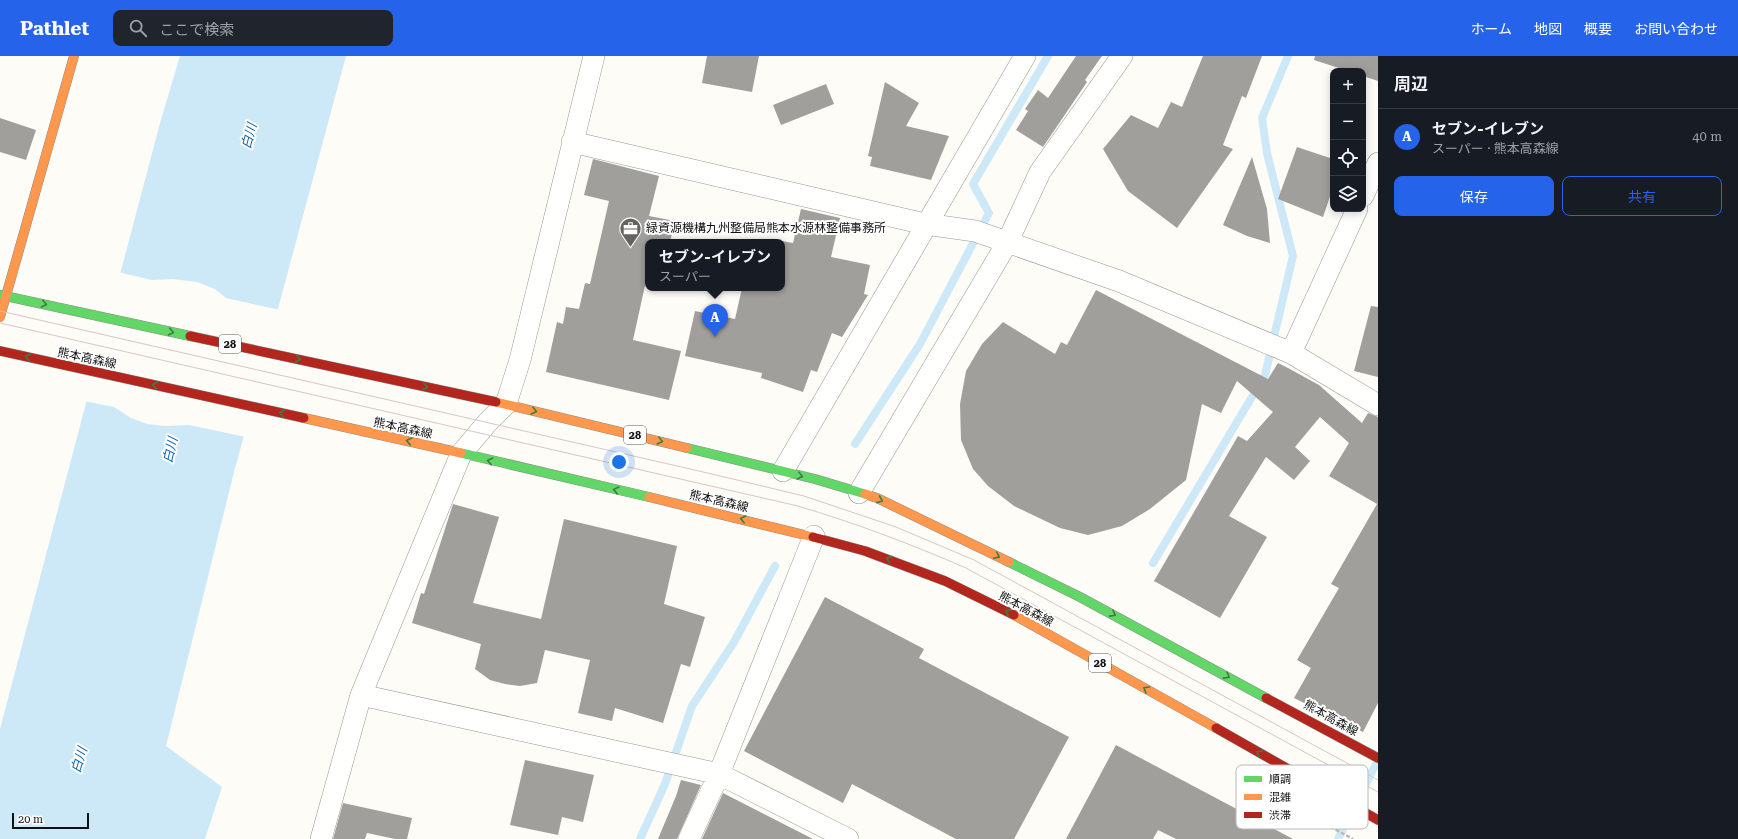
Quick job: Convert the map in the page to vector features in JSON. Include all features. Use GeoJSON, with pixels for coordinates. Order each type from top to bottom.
{"type":"FeatureCollection","features":[{"type":"Feature","properties":{"kind":"main road"},"geometry":{"type":"LineString","coordinates":[[0,317],[3,295],[74,56]]}},
{"type":"Feature","properties":{"kind":"main road","name":"熊本高森線"},"geometry":{"type":"LineString","coordinates":[[3,295],[506,404],[816,479],[877,498],[1080,597],[1378,758]]}},
{"type":"Feature","properties":{"kind":"main road","name":"熊本高森線"},"geometry":{"type":"LineString","coordinates":[[0,351],[454,452],[781,528],[866,551],[945,581],[1012,614],[1280,765]]}},
{"type":"Feature","properties":{"kind":"main road","name":"熊本高森線"},"geometry":{"type":"LineString","coordinates":[[1368,814],[1378,820]]}},
{"type":"Feature","properties":{"kind":"street"},"geometry":{"type":"LineString","coordinates":[[321,839],[361,696],[454,452],[506,404],[520,360],[594,56]]}},
{"type":"Feature","properties":{"kind":"street"},"geometry":{"type":"LineString","coordinates":[[783,471],[925,224],[1025,56]]}},
{"type":"Feature","properties":{"kind":"street"},"geometry":{"type":"LineString","coordinates":[[851,490],[1001,241],[1040,172],[1122,56]]}},
{"type":"Feature","properties":{"kind":"street"},"geometry":{"type":"LineString","coordinates":[[572,142],[925,224],[975,231],[1119,281],[1289,352],[1378,405]]}},
{"type":"Feature","properties":{"kind":"street"},"geometry":{"type":"LineString","coordinates":[[1366,189],[1378,163]]}},
{"type":"Feature","properties":{"kind":"street"},"geometry":{"type":"LineString","coordinates":[[1289,352],[1356,212]]}},
{"type":"Feature","properties":{"kind":"street"},"geometry":{"type":"LineString","coordinates":[[689,839],[719,774],[812,536]]}},
{"type":"Feature","properties":{"kind":"street"},"geometry":{"type":"LineString","coordinates":[[361,696],[719,774],[848,839]]}},
{"type":"Feature","properties":{"kind":"path"},"geometry":{"type":"LineString","coordinates":[[1334,829],[1353,839]]}},
{"type":"Feature","properties":{"kind":"water","name":"白川"},"geometry":{"type":"Polygon","coordinates":[[[180,56],[346,56],[233,476],[166,746],[222,787],[205,839],[0,839],[0,729],[160,123],[180,56]]]}},
{"type":"Feature","properties":{"kind":"pier"},"geometry":{"type":"Polygon","coordinates":[[[118,272],[152,280],[173,279],[197,282],[215,289],[226,298],[280,310],[246,437],[189,425],[165,426],[147,424],[131,418],[114,407],[84,401],[118,272]]]}},
{"type":"Feature","properties":{"kind":"building"},"geometry":{"type":"Polygon","coordinates":[[[707,56],[759,56],[752,92],[702,83],[707,56]]]}},
{"type":"Feature","properties":{"kind":"building"},"geometry":{"type":"Polygon","coordinates":[[[1076,56],[1102,56],[1085,80],[1087,82],[1043,147],[1016,130],[1028,111],[1025,109],[1038,90],[1048,98],[1076,56]]]}},
{"type":"Feature","properties":{"kind":"building"},"geometry":{"type":"Polygon","coordinates":[[[1203,56],[1262,56],[1246,98],[1242,96],[1223,145],[1233,149],[1177,228],[1128,191],[1103,149],[1131,115],[1158,128],[1171,102],[1182,107],[1203,56]]]}},
{"type":"Feature","properties":{"kind":"building"},"geometry":{"type":"Polygon","coordinates":[[[1315,56],[1378,56],[1378,81],[1366,77],[1366,68],[1339,68],[1314,60],[1315,56]]]}},
{"type":"Feature","properties":{"kind":"building"},"geometry":{"type":"Polygon","coordinates":[[[885,82],[919,103],[906,126],[949,136],[931,180],[870,166],[872,157],[868,156],[885,82]]]}},
{"type":"Feature","properties":{"kind":"building"},"geometry":{"type":"Polygon","coordinates":[[[826,84],[834,104],[781,125],[773,105],[826,84]]]}},
{"type":"Feature","properties":{"kind":"building"},"geometry":{"type":"Polygon","coordinates":[[[0,118],[36,130],[26,160],[0,152],[0,118]]]}},
{"type":"Feature","properties":{"kind":"building"},"geometry":{"type":"Polygon","coordinates":[[[1297,147],[1330,158],[1330,197],[1323,217],[1278,199],[1297,147]]]}},
{"type":"Feature","properties":{"kind":"building"},"geometry":{"type":"Polygon","coordinates":[[[1252,157],[1267,209],[1270,243],[1247,236],[1223,225],[1252,157]]]}},
{"type":"Feature","properties":{"kind":"building"},"geometry":{"type":"Polygon","coordinates":[[[593,159],[659,176],[649,216],[675,221],[671,239],[645,239],[645,286],[633,340],[681,351],[669,400],[546,372],[557,322],[563,324],[566,307],[579,309],[585,283],[590,284],[609,201],[584,195],[593,159]]]}},
{"type":"Feature","properties":{"kind":"building"},"geometry":{"type":"Polygon","coordinates":[[[801,209],[840,218],[831,257],[870,265],[864,294],[868,295],[842,337],[832,333],[817,372],[811,370],[803,392],[761,378],[762,373],[685,356],[695,311],[735,319],[741,291],[785,291],[785,242],[793,243],[801,209]]]}},
{"type":"Feature","properties":{"kind":"building"},"geometry":{"type":"Polygon","coordinates":[[[1096,290],[1268,379],[1278,363],[1288,368],[1319,385],[1362,423],[1368,413],[1378,417],[1378,703],[1363,732],[1294,698],[1311,668],[1297,660],[1339,588],[1331,584],[1377,504],[1329,476],[1349,443],[1320,417],[1295,447],[1310,461],[1294,480],[1266,457],[1229,516],[1267,537],[1220,618],[1154,581],[1238,436],[1247,441],[1273,412],[1237,381],[1221,413],[1202,404],[1186,480],[1150,509],[1122,526],[1088,535],[1060,528],[1014,506],[988,486],[973,469],[961,440],[960,404],[966,371],[982,344],[1003,322],[1055,354],[1061,342],[1067,345],[1096,290]]]}},
{"type":"Feature","properties":{"kind":"building"},"geometry":{"type":"Polygon","coordinates":[[[1371,306],[1378,307],[1378,377],[1354,371],[1371,306]]]}},
{"type":"Feature","properties":{"kind":"building"},"geometry":{"type":"Polygon","coordinates":[[[453,504],[499,517],[473,603],[541,619],[564,519],[677,546],[664,604],[705,617],[690,667],[681,664],[663,723],[615,708],[612,721],[578,713],[590,660],[545,650],[537,683],[520,686],[505,684],[490,680],[475,669],[481,644],[412,623],[421,593],[424,594],[453,504]]]}},
{"type":"Feature","properties":{"kind":"building"},"geometry":{"type":"Polygon","coordinates":[[[825,597],[924,649],[919,658],[1069,737],[1014,839],[956,839],[852,784],[843,803],[744,751],[825,597]]]}},
{"type":"Feature","properties":{"kind":"building"},"geometry":{"type":"Polygon","coordinates":[[[1116,745],[1236,809],[1236,829],[1274,829],[1293,839],[1176,839],[1158,830],[1153,839],[1066,839],[1116,745]]]}},
{"type":"Feature","properties":{"kind":"building"},"geometry":{"type":"Polygon","coordinates":[[[525,760],[594,775],[583,822],[562,817],[558,835],[510,825],[525,760]]]}},
{"type":"Feature","properties":{"kind":"building"},"geometry":{"type":"Polygon","coordinates":[[[681,780],[701,785],[677,839],[658,839],[676,796],[681,780]]]}},
{"type":"Feature","properties":{"kind":"building"},"geometry":{"type":"Polygon","coordinates":[[[723,793],[813,839],[702,839],[723,793]]]}},
{"type":"Feature","properties":{"kind":"building"},"geometry":{"type":"Polygon","coordinates":[[[343,803],[412,818],[407,839],[395,839],[367,833],[365,839],[333,839],[343,803]]]}},
{"type":"Feature","properties":{"kind":"waterway"},"geometry":{"type":"LineString","coordinates":[[855,444],[920,344],[989,213],[973,184],[1048,56]]}},
{"type":"Feature","properties":{"kind":"waterway"},"geometry":{"type":"LineString","coordinates":[[1153,563],[1265,375],[1293,256],[1267,153],[1262,118],[1288,56]]}},
{"type":"Feature","properties":{"kind":"waterway"},"geometry":{"type":"LineString","coordinates":[[640,839],[665,784],[692,706],[734,642],[775,566]]}},
{"type":"Feature","properties":{"kind":"waterway"},"geometry":{"type":"LineString","coordinates":[[1368,780],[1378,760]]}},
{"type":"Feature","properties":{"kind":"waterway"},"geometry":{"type":"LineString","coordinates":[[1338,839],[1343,829]]}},
{"type":"Feature","properties":{"kind":"tram line"},"geometry":{"type":"LineString","coordinates":[[0,311],[804,496],[896,527],[974,560],[1350,765]]}},
{"type":"Feature","properties":{"kind":"tram line"},"geometry":{"type":"LineString","coordinates":[[0,323],[798,506],[841,519],[904,542],[966,568],[1328,765]]}},
{"type":"Feature","properties":{"kind":"tram line"},"geometry":{"type":"LineString","coordinates":[[1368,775],[1378,780]]}},
{"type":"Feature","properties":{"kind":"tram line"},"geometry":{"type":"LineString","coordinates":[[1368,787],[1378,792]]}},
{"type":"Feature","properties":{"kind":"traffic: fast"},"geometry":{"type":"LineString","coordinates":[[0,295],[190,336]]}},
{"type":"Feature","properties":{"kind":"traffic: fast"},"geometry":{"type":"LineString","coordinates":[[687,448],[815,479],[865,494]]}},
{"type":"Feature","properties":{"kind":"traffic: fast"},"geometry":{"type":"LineString","coordinates":[[461,453],[649,497]]}},
{"type":"Feature","properties":{"kind":"traffic: fast"},"geometry":{"type":"LineString","coordinates":[[1009,562],[1080,597],[1266,698]]}},
{"type":"Feature","properties":{"kind":"traffic: slow"},"geometry":{"type":"LineString","coordinates":[[0,317],[74,56]]}},
{"type":"Feature","properties":{"kind":"traffic: slow"},"geometry":{"type":"LineString","coordinates":[[496,402],[687,448]]}},
{"type":"Feature","properties":{"kind":"traffic: slow"},"geometry":{"type":"LineString","coordinates":[[304,418],[461,453]]}},
{"type":"Feature","properties":{"kind":"traffic: slow"},"geometry":{"type":"LineString","coordinates":[[865,494],[877,498],[1009,562]]}},
{"type":"Feature","properties":{"kind":"traffic: slow"},"geometry":{"type":"LineString","coordinates":[[649,497],[813,537]]}},
{"type":"Feature","properties":{"kind":"traffic: slow"},"geometry":{"type":"LineString","coordinates":[[1014,615],[1216,728]]}},
{"type":"Feature","properties":{"kind":"traffic: jam"},"geometry":{"type":"LineString","coordinates":[[190,336],[496,402]]}},
{"type":"Feature","properties":{"kind":"traffic: jam"},"geometry":{"type":"LineString","coordinates":[[0,351],[304,418]]}},
{"type":"Feature","properties":{"kind":"traffic: jam"},"geometry":{"type":"LineString","coordinates":[[813,537],[865,551],[945,581],[1014,615]]}},
{"type":"Feature","properties":{"kind":"traffic: jam"},"geometry":{"type":"LineString","coordinates":[[1266,698],[1378,758]]}},
{"type":"Feature","properties":{"kind":"traffic: jam"},"geometry":{"type":"LineString","coordinates":[[1216,728],[1281,765]]}},
{"type":"Feature","properties":{"kind":"traffic: jam"},"geometry":{"type":"LineString","coordinates":[[1368,814],[1378,820]]}},
{"type":"Feature","properties":{"kind":"place","name":"緑資源機構九州整備局熊本水源林整備事務所"},"geometry":{"type":"Point","coordinates":[631,248]}},
{"type":"Feature","properties":{"kind":"place","name":"セブン-イレブン"},"geometry":{"type":"Point","coordinates":[715,337]}}]}
